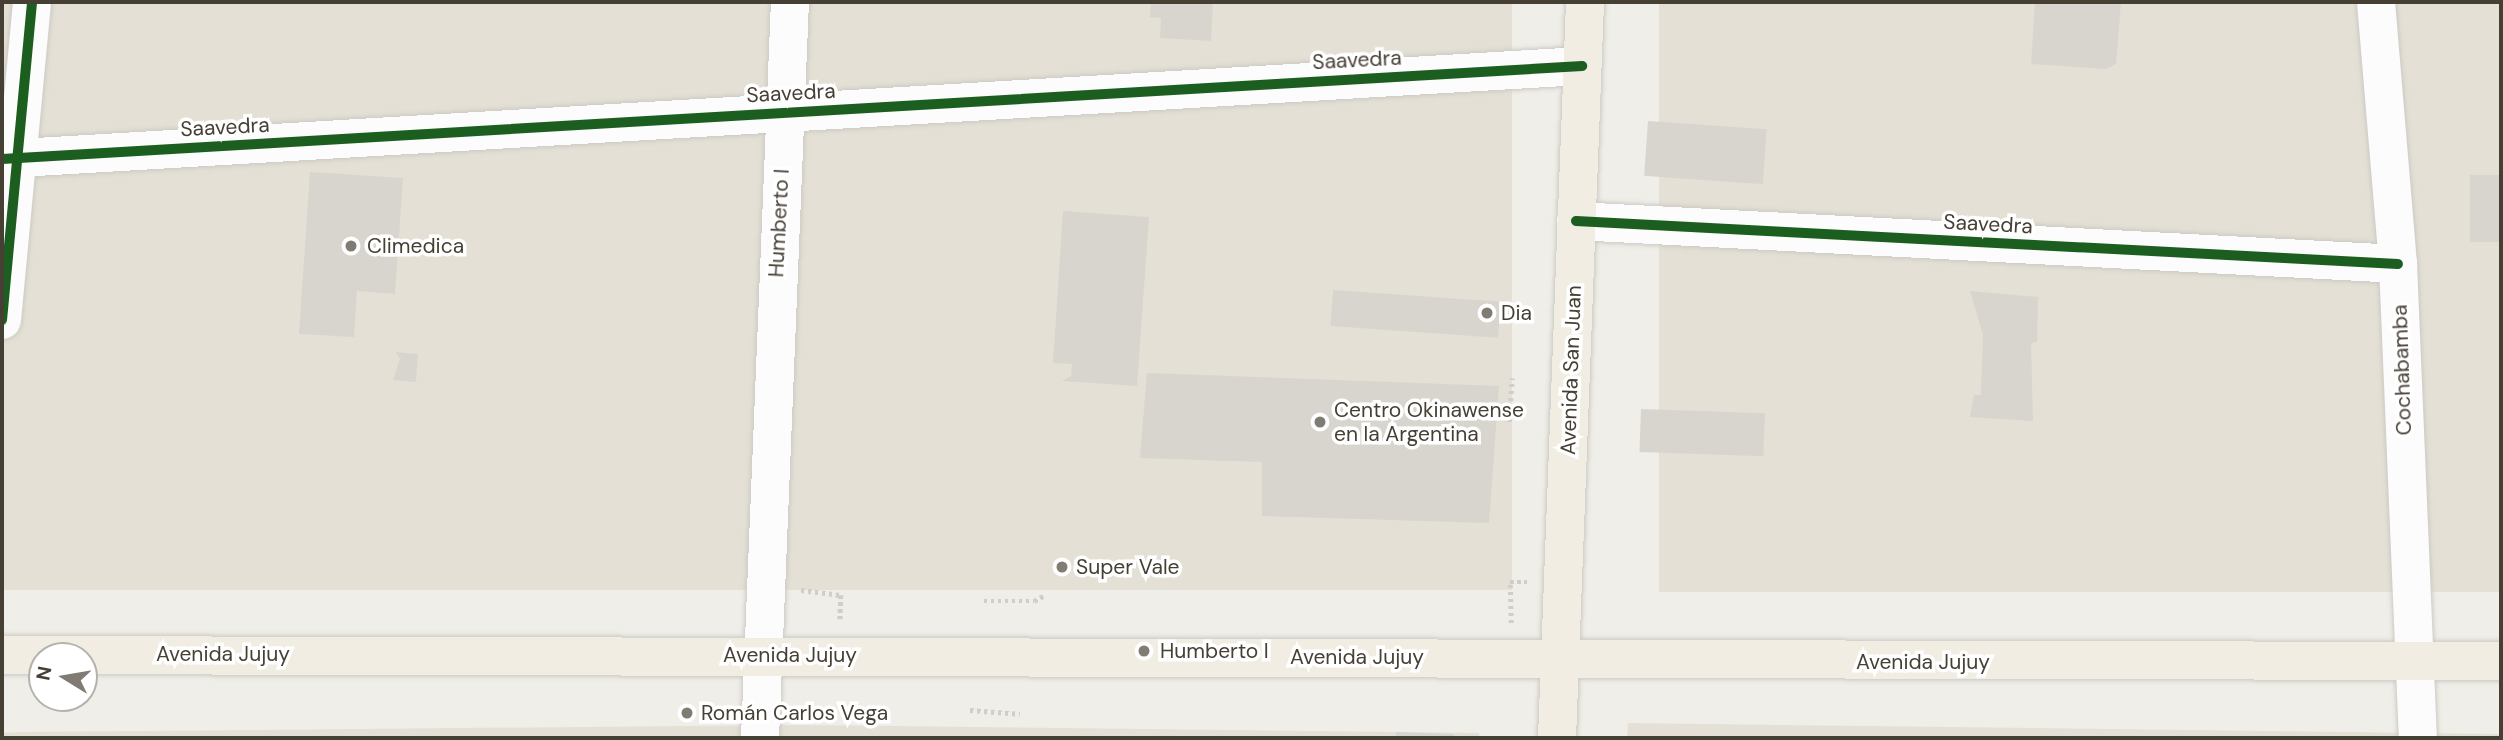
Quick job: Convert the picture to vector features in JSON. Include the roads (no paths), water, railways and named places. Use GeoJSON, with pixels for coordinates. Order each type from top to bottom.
{"type":"FeatureCollection","features":[{"type":"Feature","properties":{"kind":"main road","name":"Avenida San Juan"},"geometry":{"type":"LineString","coordinates":[[1557,738],[1585,2]]}},
{"type":"Feature","properties":{"kind":"main road","name":"Avenida Jujuy"},"geometry":{"type":"LineString","coordinates":[[2,655],[760,654],[2501,662]]}},
{"type":"Feature","properties":{"kind":"street"},"geometry":{"type":"LineString","coordinates":[[2,320],[9,159],[32,2]]}},
{"type":"Feature","properties":{"kind":"street","name":"Humberto I"},"geometry":{"type":"LineString","coordinates":[[760,738],[760,654],[790,2]]}},
{"type":"Feature","properties":{"kind":"street","name":"Cochabamba"},"geometry":{"type":"LineString","coordinates":[[2376,2],[2398,264],[2418,738]]}},
{"type":"Feature","properties":{"kind":"street","name":"Saavedra"},"geometry":{"type":"LineString","coordinates":[[9,159],[1583,66]]}},
{"type":"Feature","properties":{"kind":"street","name":"Saavedra"},"geometry":{"type":"LineString","coordinates":[[1576,221],[2398,264]]}},
{"type":"Feature","properties":{"kind":"place","name":"Climedica"},"geometry":{"type":"Point","coordinates":[351,246]}},
{"type":"Feature","properties":{"kind":"place","name":"Dia"},"geometry":{"type":"Point","coordinates":[1487,313]}},
{"type":"Feature","properties":{"kind":"place","name":"Centro Okinawense en la Argentina"},"geometry":{"type":"Point","coordinates":[1320,422]}},
{"type":"Feature","properties":{"kind":"place","name":"Super Vale"},"geometry":{"type":"Point","coordinates":[1062,567]}},
{"type":"Feature","properties":{"kind":"place","name":"Humberto I"},"geometry":{"type":"Point","coordinates":[1144,651]}},
{"type":"Feature","properties":{"kind":"place","name":"Román Carlos Vega"},"geometry":{"type":"Point","coordinates":[687,713]}}]}
